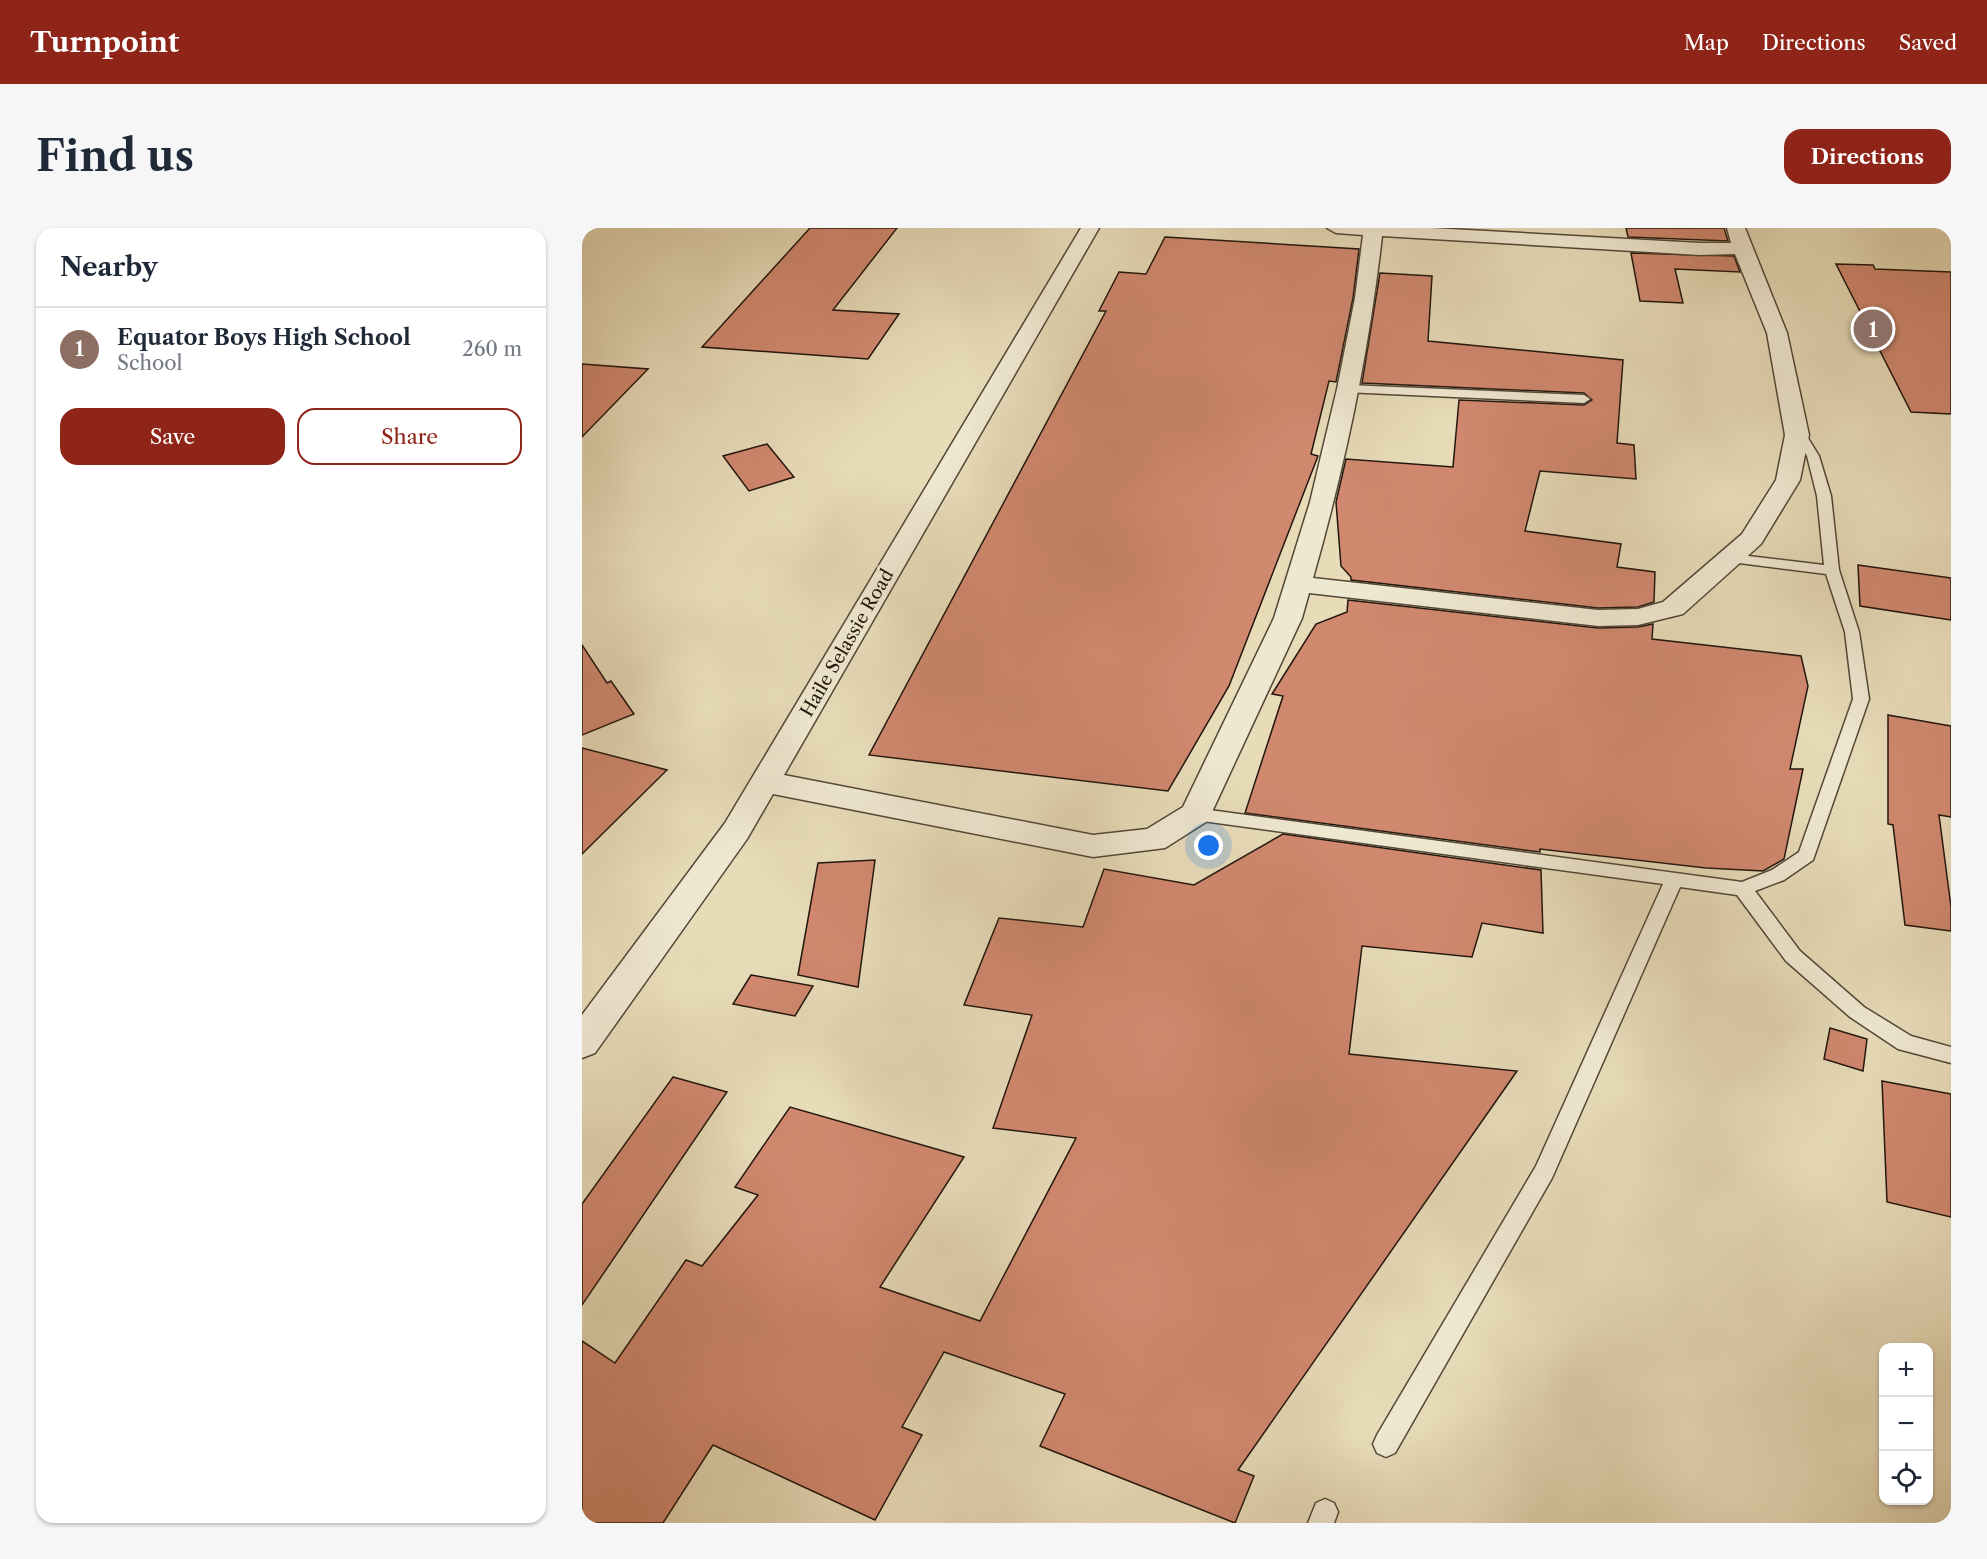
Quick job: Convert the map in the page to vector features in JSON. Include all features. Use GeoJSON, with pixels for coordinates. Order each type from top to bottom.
{"type":"FeatureCollection","features":[{"type":"Feature","properties":{"kind":"street","name":"Haile Selassie Road"},"geometry":{"type":"LineString","coordinates":[[582,1043],[736,831],[1089,228]]}},
{"type":"Feature","properties":{"kind":"street"},"geometry":{"type":"LineString","coordinates":[[1298,584],[1598,618],[1638,617],[1673,608],[1752,539],[1788,480],[1797,435],[1778,333],[1739,238],[1653,248],[1336,228]]}},
{"type":"Feature","properties":{"kind":"street"},"geometry":{"type":"LineString","coordinates":[[765,782],[1093,846],[1154,840],[1195,814],[1288,618],[1348,390],[1385,230]]}},
{"type":"Feature","properties":{"kind":"lane"},"geometry":{"type":"LineString","coordinates":[[1348,390],[1584,399]]}},
{"type":"Feature","properties":{"kind":"lane"},"geometry":{"type":"LineString","coordinates":[[1195,814],[1743,889],[1778,874],[1807,856],[1861,699],[1852,632],[1832,570],[1824,496],[1813,456],[1796,428]]}},
{"type":"Feature","properties":{"kind":"lane"},"geometry":{"type":"LineString","coordinates":[[1731,558],[1832,570]]}},
{"type":"Feature","properties":{"kind":"lane"},"geometry":{"type":"LineString","coordinates":[[1386,1444],[1544,1171],[1674,879]]}},
{"type":"Feature","properties":{"kind":"lane"},"geometry":{"type":"LineString","coordinates":[[1743,889],[1793,956],[1857,1012],[1905,1043],[1951,1055]]}},
{"type":"Feature","properties":{"kind":"building"},"geometry":{"type":"Polygon","coordinates":[[[810,228],[897,228],[833,310],[899,314],[868,359],[702,347],[810,228]]]}},
{"type":"Feature","properties":{"kind":"building"},"geometry":{"type":"Polygon","coordinates":[[[1626,228],[1724,228],[1728,241],[1628,237],[1626,228]]]}},
{"type":"Feature","properties":{"kind":"building"},"geometry":{"type":"Polygon","coordinates":[[[1165,237],[1359,249],[1353,298],[1336,382],[1329,381],[1311,454],[1318,456],[1229,686],[1168,791],[869,755],[1106,311],[1099,311],[1119,272],[1146,274],[1165,237]]]}},
{"type":"Feature","properties":{"kind":"building"},"geometry":{"type":"Polygon","coordinates":[[[1631,253],[1734,256],[1740,272],[1675,269],[1683,303],[1640,301],[1631,253]]]}},
{"type":"Feature","properties":{"kind":"building"},"geometry":{"type":"Polygon","coordinates":[[[1836,264],[1873,265],[1875,269],[1951,272],[1951,414],[1911,412],[1836,264]]]}},
{"type":"Feature","properties":{"kind":"building"},"geometry":{"type":"Polygon","coordinates":[[[1380,273],[1432,276],[1428,341],[1623,360],[1617,443],[1634,445],[1636,479],[1540,471],[1525,531],[1621,544],[1617,567],[1655,572],[1654,602],[1638,607],[1598,608],[1351,580],[1341,566],[1336,502],[1346,459],[1453,467],[1459,400],[1584,405],[1592,400],[1584,393],[1362,383],[1380,273]]]}},
{"type":"Feature","properties":{"kind":"building"},"geometry":{"type":"Polygon","coordinates":[[[582,364],[648,369],[582,437],[582,364]]]}},
{"type":"Feature","properties":{"kind":"building"},"geometry":{"type":"Polygon","coordinates":[[[767,444],[794,477],[749,491],[723,456],[767,444]]]}},
{"type":"Feature","properties":{"kind":"building"},"geometry":{"type":"Polygon","coordinates":[[[1858,565],[1951,578],[1951,620],[1860,606],[1858,565]]]}},
{"type":"Feature","properties":{"kind":"building"},"geometry":{"type":"Polygon","coordinates":[[[1348,600],[1598,628],[1638,627],[1653,624],[1652,639],[1801,656],[1808,686],[1790,769],[1803,769],[1784,859],[1763,871],[1706,868],[1540,849],[1540,852],[1245,813],[1283,696],[1272,694],[1316,624],[1347,612],[1348,600]]]}},
{"type":"Feature","properties":{"kind":"building"},"geometry":{"type":"Polygon","coordinates":[[[582,645],[607,683],[611,681],[634,714],[582,735],[582,645]]]}},
{"type":"Feature","properties":{"kind":"building"},"geometry":{"type":"Polygon","coordinates":[[[1888,715],[1951,726],[1951,817],[1939,815],[1951,907],[1951,931],[1905,925],[1893,825],[1888,824],[1888,715]]]}},
{"type":"Feature","properties":{"kind":"building"},"geometry":{"type":"Polygon","coordinates":[[[582,748],[667,770],[582,854],[582,748]]]}},
{"type":"Feature","properties":{"kind":"building"},"geometry":{"type":"Polygon","coordinates":[[[1283,834],[1541,870],[1543,933],[1482,923],[1472,957],[1362,946],[1349,1054],[1517,1071],[1238,1470],[1254,1476],[1235,1523],[1040,1446],[1065,1394],[944,1352],[902,1427],[922,1435],[875,1520],[713,1445],[663,1523],[582,1523],[582,1341],[615,1363],[686,1260],[702,1266],[758,1195],[735,1187],[790,1107],[964,1157],[880,1287],[980,1321],[1076,1138],[993,1128],[1032,1015],[964,1005],[999,918],[1083,927],[1104,869],[1194,885],[1283,834]]]}},
{"type":"Feature","properties":{"kind":"building"},"geometry":{"type":"Polygon","coordinates":[[[875,860],[858,987],[798,975],[818,863],[875,860]]]}},
{"type":"Feature","properties":{"kind":"building"},"geometry":{"type":"Polygon","coordinates":[[[751,975],[813,986],[795,1016],[733,1004],[751,975]]]}},
{"type":"Feature","properties":{"kind":"building"},"geometry":{"type":"Polygon","coordinates":[[[1830,1028],[1867,1039],[1863,1071],[1824,1059],[1830,1028]]]}},
{"type":"Feature","properties":{"kind":"building"},"geometry":{"type":"Polygon","coordinates":[[[673,1077],[727,1092],[582,1305],[582,1204],[673,1077]]]}},
{"type":"Feature","properties":{"kind":"building"},"geometry":{"type":"Polygon","coordinates":[[[1882,1081],[1951,1094],[1951,1217],[1887,1202],[1882,1081]]]}},
{"type":"Feature","properties":{"kind":"place","name":"Equator Boys High School"},"geometry":{"type":"Point","coordinates":[1873,329]}}]}
